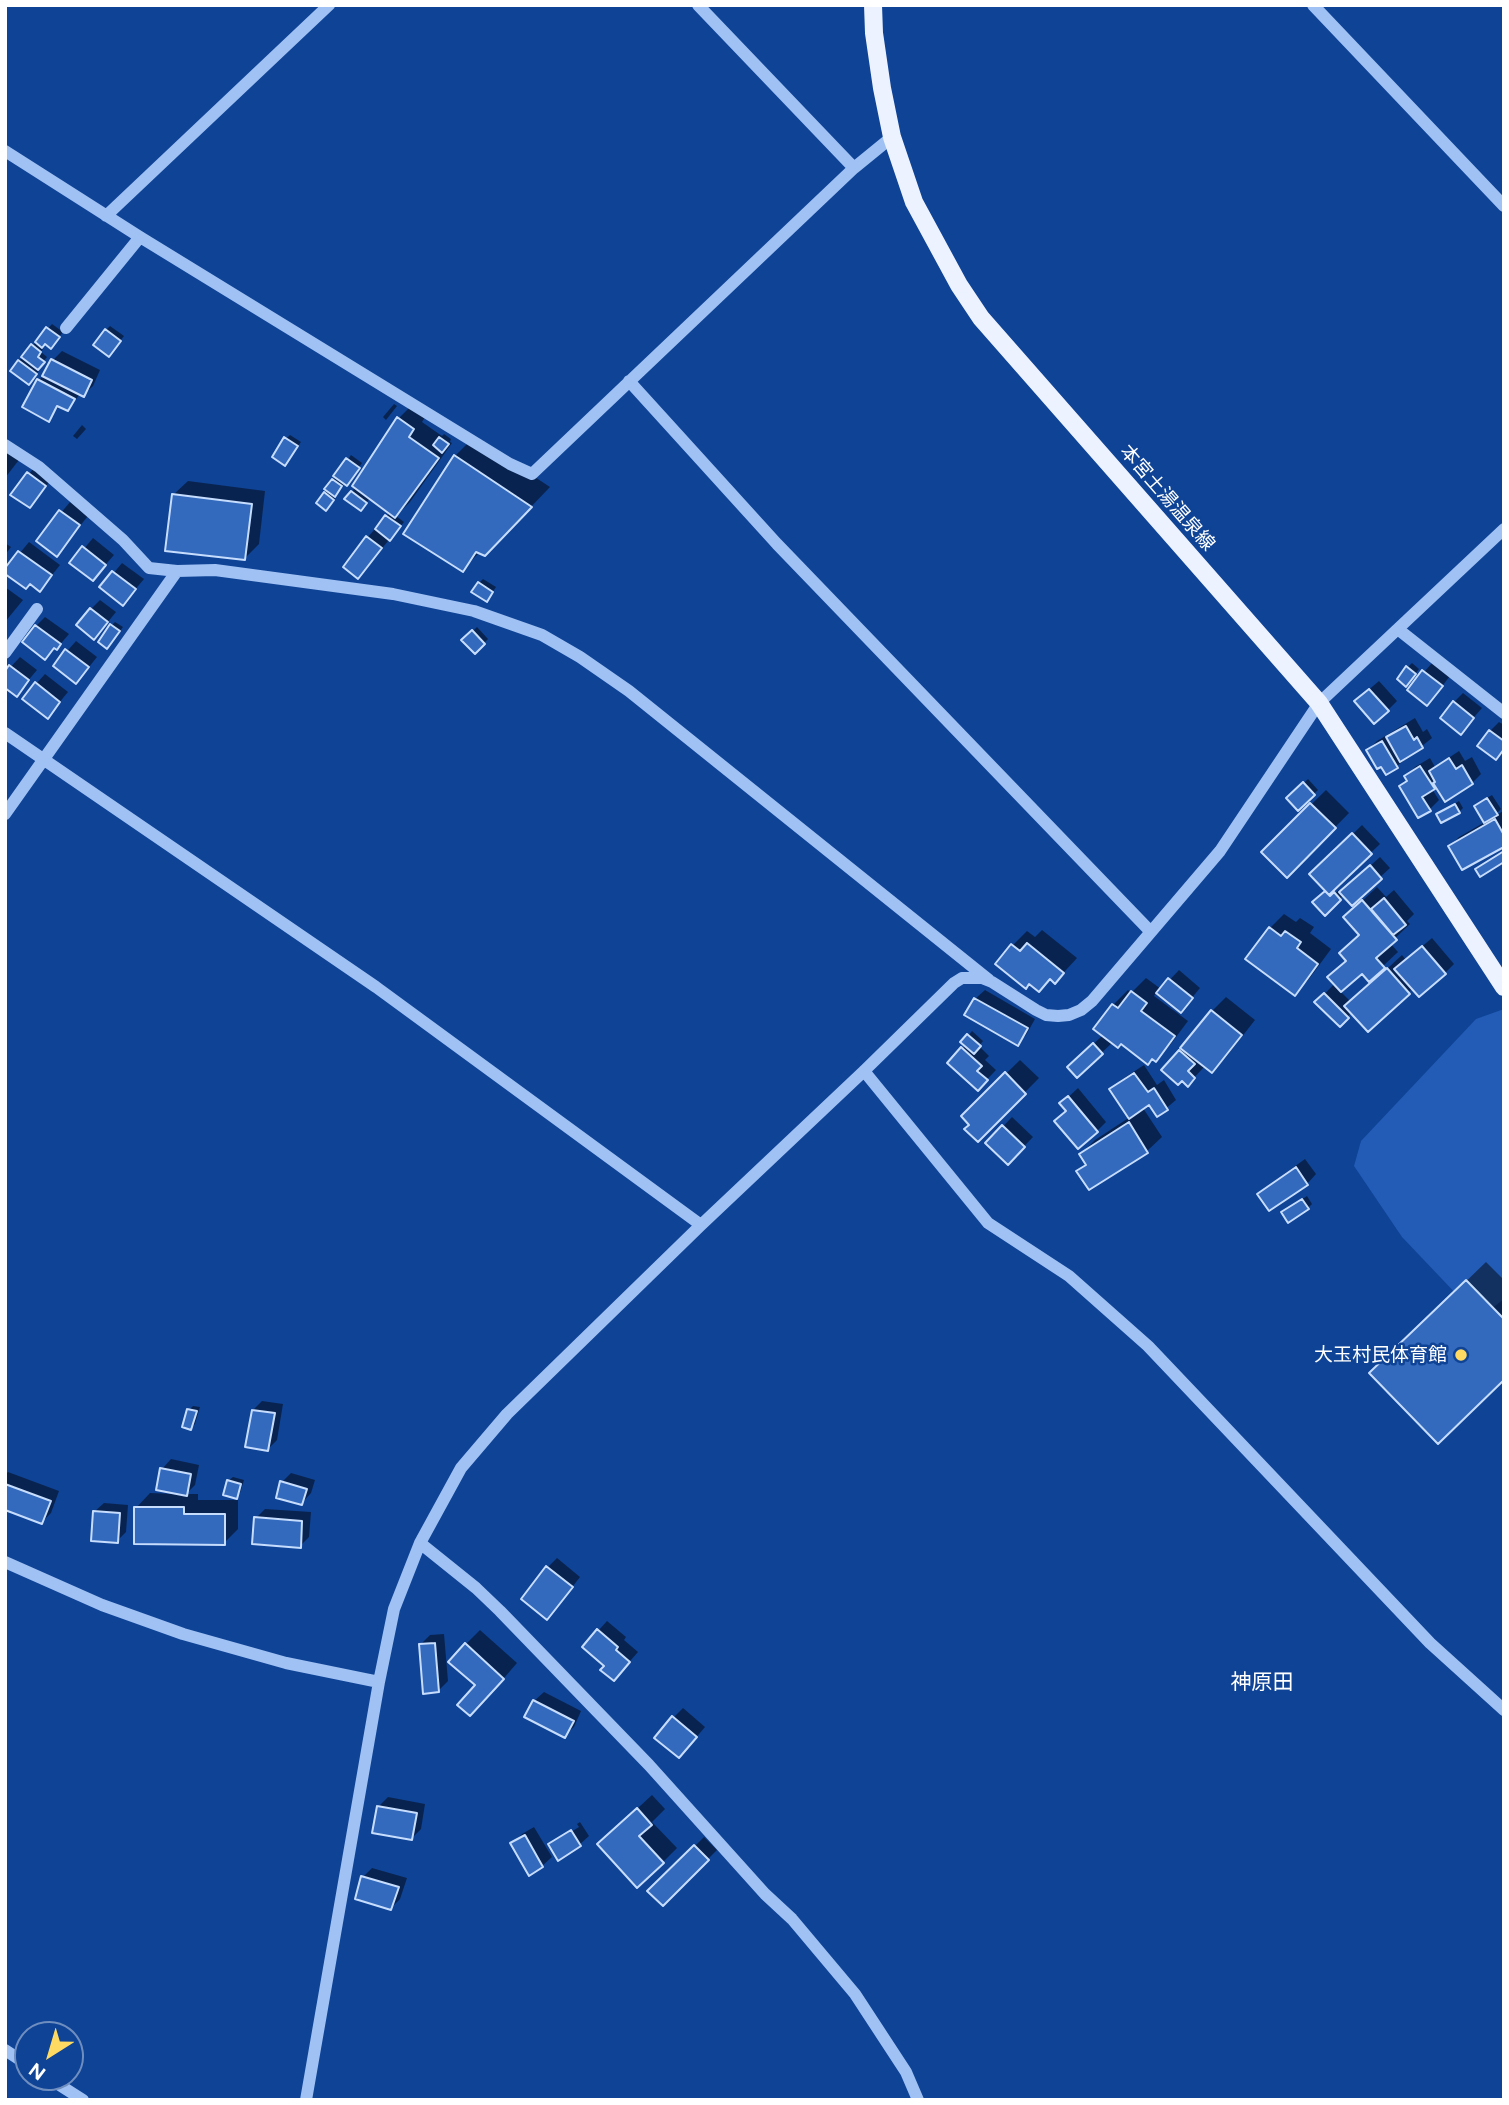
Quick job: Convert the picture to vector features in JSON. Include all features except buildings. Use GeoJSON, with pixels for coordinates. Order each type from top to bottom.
{"type":"FeatureCollection","features":[{"type":"Feature","properties":{"kind":"main road","name":"本宮土湯温泉線"},"geometry":{"type":"LineString","coordinates":[[873,5],[874,33],[892,137],[914,202],[942,256],[981,318],[1320,703],[1504,987]]}},
{"type":"Feature","properties":{"kind":"street"},"geometry":{"type":"LineString","coordinates":[[106,216],[329,5]]}},
{"type":"Feature","properties":{"kind":"street"},"geometry":{"type":"LineString","coordinates":[[698,5],[854,168]]}},
{"type":"Feature","properties":{"kind":"street"},"geometry":{"type":"LineString","coordinates":[[1313,5],[1504,206]]}},
{"type":"Feature","properties":{"kind":"street"},"geometry":{"type":"LineString","coordinates":[[5,151],[510,464],[532,474],[854,168],[892,137]]}},
{"type":"Feature","properties":{"kind":"street"},"geometry":{"type":"LineString","coordinates":[[65,328],[140,237]]}},
{"type":"Feature","properties":{"kind":"street"},"geometry":{"type":"LineString","coordinates":[[629,381],[777,544],[1150,931]]}},
{"type":"Feature","properties":{"kind":"street"},"geometry":{"type":"LineString","coordinates":[[5,445],[38,467],[123,540],[149,568],[177,571],[215,570],[393,594],[474,611],[541,635],[580,657],[629,691],[992,982],[1046,1015],[1069,1015],[1092,1001],[1220,851],[1320,703],[1504,529]]}},
{"type":"Feature","properties":{"kind":"street"},"geometry":{"type":"LineString","coordinates":[[5,814],[177,571]]}},
{"type":"Feature","properties":{"kind":"street"},"geometry":{"type":"LineString","coordinates":[[5,653],[37,609]]}},
{"type":"Feature","properties":{"kind":"street"},"geometry":{"type":"LineString","coordinates":[[1399,630],[1504,713]]}},
{"type":"Feature","properties":{"kind":"street"},"geometry":{"type":"LineString","coordinates":[[5,733],[376,987],[701,1225]]}},
{"type":"Feature","properties":{"kind":"street"},"geometry":{"type":"LineString","coordinates":[[306,2100],[394,1609],[420,1543],[461,1468],[507,1414],[954,983],[962,978],[972,977],[992,982]]}},
{"type":"Feature","properties":{"kind":"street"},"geometry":{"type":"LineString","coordinates":[[864,1071],[988,1223],[1069,1276],[1149,1346],[1430,1643],[1504,1710]]}},
{"type":"Feature","properties":{"kind":"street"},"geometry":{"type":"LineString","coordinates":[[420,1543],[500,1611],[657,1774],[765,1894],[792,1919],[855,1994],[906,2072],[918,2100]]}},
{"type":"Feature","properties":{"kind":"street"},"geometry":{"type":"LineString","coordinates":[[5,1562],[102,1605],[183,1634],[286,1663],[379,1682]]}},
{"type":"Feature","properties":{"kind":"shaded area"},"geometry":{"type":"Polygon","coordinates":[[[1504,1009],[1504,1299],[1479,1318],[1402,1237],[1354,1166],[1361,1141],[1476,1019],[1504,1009]]]}},
{"type":"Feature","properties":{"kind":"place","name":"大玉村民体育館"},"geometry":{"type":"Point","coordinates":[1461,1355]}},
{"type":"Feature","properties":{"kind":"district","name":"神原田"},"geometry":{"type":"Point","coordinates":[1262,1683]}}]}
